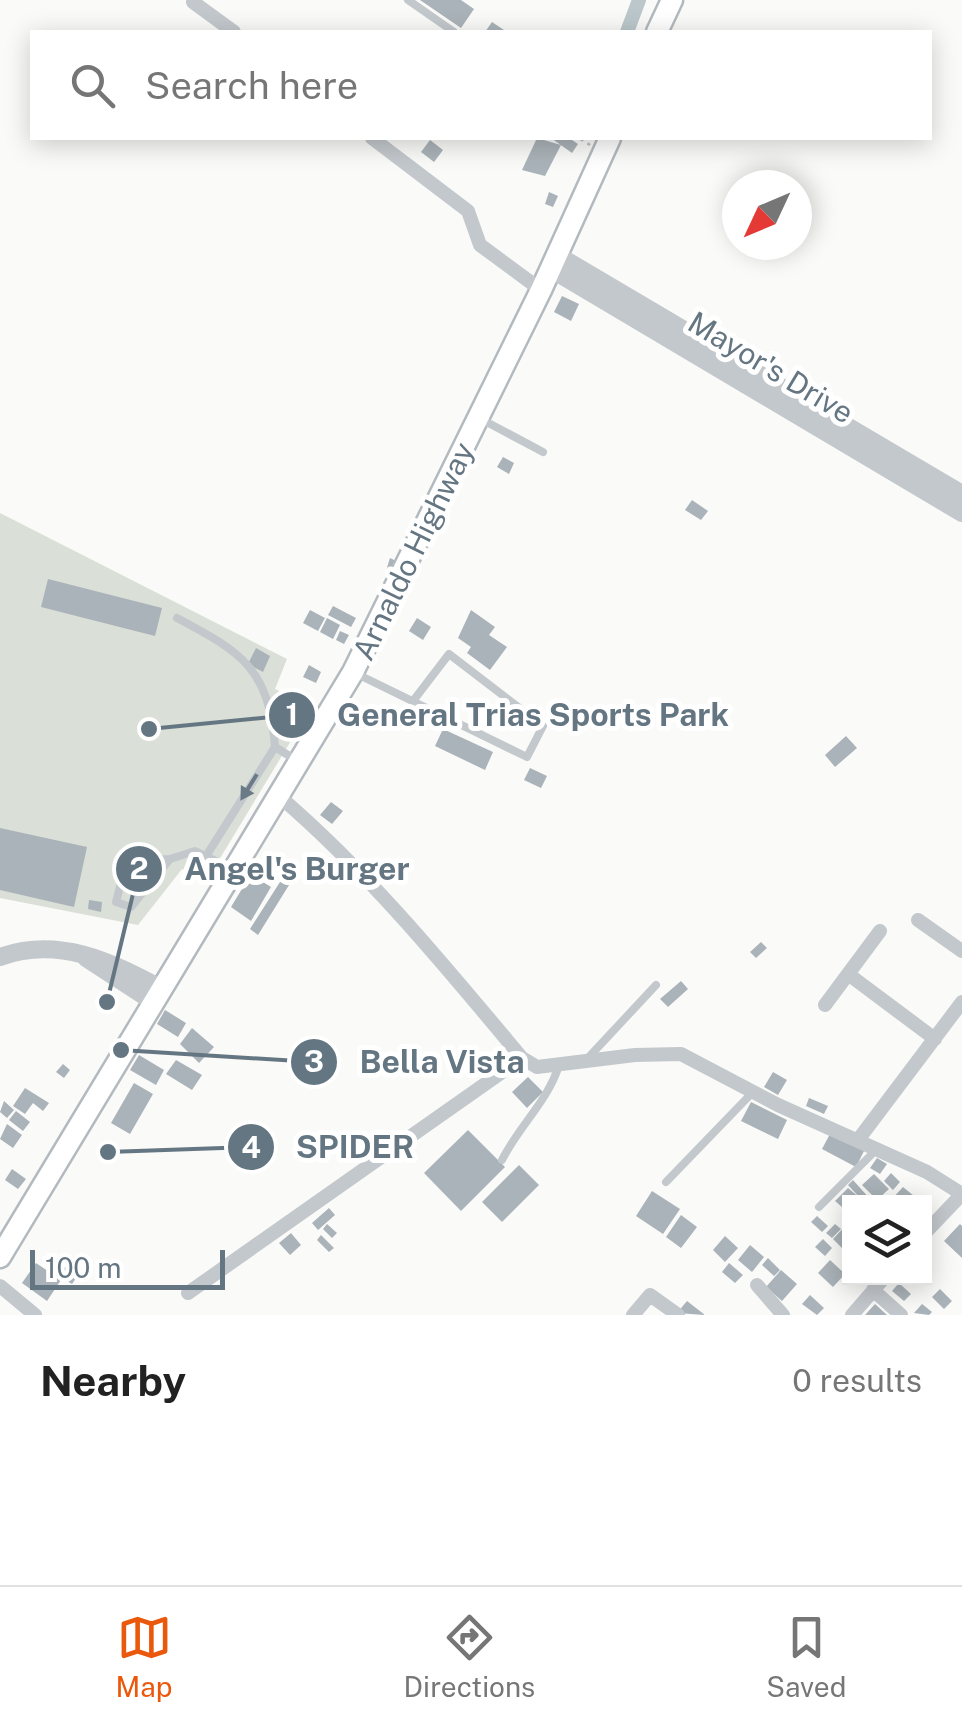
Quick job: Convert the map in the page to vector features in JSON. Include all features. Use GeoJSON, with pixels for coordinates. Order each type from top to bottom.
{"type":"FeatureCollection","features":[{"type":"Feature","properties":{"kind":"main road"},"geometry":{"type":"LineString","coordinates":[[658,30],[672,0]]}},
{"type":"Feature","properties":{"kind":"main road","name":"Arnaldo Highway"},"geometry":{"type":"LineString","coordinates":[[0,1257],[353,672],[541,290],[607,140]]}},
{"type":"Feature","properties":{"kind":"street"},"geometry":{"type":"LineString","coordinates":[[193,2],[231,30]]}},
{"type":"Feature","properties":{"kind":"street"},"geometry":{"type":"LineString","coordinates":[[375,140],[468,210],[480,246],[541,290]]}},
{"type":"Feature","properties":{"kind":"street","name":"Mayor's Drive"},"geometry":{"type":"LineString","coordinates":[[554,262],[879,454],[962,513]]}},
{"type":"Feature","properties":{"kind":"street","name":"Mayor's Drive"},"geometry":{"type":"LineString","coordinates":[[879,454],[962,494]]}},
{"type":"Feature","properties":{"kind":"street"},"geometry":{"type":"LineString","coordinates":[[279,796],[321,832],[402,916],[522,1058],[537,1068],[681,1054],[962,1194],[932,1226]]}},
{"type":"Feature","properties":{"kind":"street"},"geometry":{"type":"LineString","coordinates":[[918,920],[962,952]]}},
{"type":"Feature","properties":{"kind":"street"},"geometry":{"type":"LineString","coordinates":[[826,1004],[880,931]]}},
{"type":"Feature","properties":{"kind":"street"},"geometry":{"type":"LineString","coordinates":[[0,957],[34,949],[78,952],[111,961],[156,995]]}},
{"type":"Feature","properties":{"kind":"street"},"geometry":{"type":"LineString","coordinates":[[848,974],[936,1038]]}},
{"type":"Feature","properties":{"kind":"street"},"geometry":{"type":"LineString","coordinates":[[858,1140],[962,1002]]}},
{"type":"Feature","properties":{"kind":"street"},"geometry":{"type":"LineString","coordinates":[[188,1293],[522,1058]]}},
{"type":"Feature","properties":{"kind":"street"},"geometry":{"type":"LineString","coordinates":[[757,1285],[783,1315]]}},
{"type":"Feature","properties":{"kind":"street"},"geometry":{"type":"LineString","coordinates":[[852,1315],[878,1285]]}},
{"type":"Feature","properties":{"kind":"street"},"geometry":{"type":"LineString","coordinates":[[0,1286],[35,1315]]}},
{"type":"Feature","properties":{"kind":"street"},"geometry":{"type":"LineString","coordinates":[[873,1290],[902,1315]]}},
{"type":"Feature","properties":{"kind":"street"},"geometry":{"type":"LineString","coordinates":[[632,1315],[650,1295],[678,1315]]}},
{"type":"Feature","properties":{"kind":"lane"},"geometry":{"type":"LineString","coordinates":[[408,0],[451,30]]}},
{"type":"Feature","properties":{"kind":"lane"},"geometry":{"type":"LineString","coordinates":[[479,417],[543,452]]}},
{"type":"Feature","properties":{"kind":"lane"},"geometry":{"type":"LineString","coordinates":[[178,618],[232,650],[265,688],[274,746],[208,854]]}},
{"type":"Feature","properties":{"kind":"lane"},"geometry":{"type":"LineString","coordinates":[[353,672],[412,701],[527,757],[543,726],[449,654],[412,701]]}},
{"type":"Feature","properties":{"kind":"lane"},"geometry":{"type":"LineString","coordinates":[[274,746],[300,762]]}},
{"type":"Feature","properties":{"kind":"lane"},"geometry":{"type":"LineString","coordinates":[[170,859],[131,907],[116,902],[127,860],[170,859],[195,851],[233,869]]}},
{"type":"Feature","properties":{"kind":"lane"},"geometry":{"type":"LineString","coordinates":[[584,1062],[656,985]]}},
{"type":"Feature","properties":{"kind":"lane"},"geometry":{"type":"LineString","coordinates":[[502,1160],[518,1129],[553,1085],[558,1066]]}},
{"type":"Feature","properties":{"kind":"lane"},"geometry":{"type":"LineString","coordinates":[[666,1182],[753,1092]]}},
{"type":"Feature","properties":{"kind":"lane"},"geometry":{"type":"LineString","coordinates":[[819,1207],[878,1149]]}},
{"type":"Feature","properties":{"kind":"shaded area"},"geometry":{"type":"Polygon","coordinates":[[[0,513],[287,659],[275,689],[312,706],[205,883],[182,869],[138,925],[0,898],[0,513]]]}},
{"type":"Feature","properties":{"kind":"building"},"geometry":{"type":"Polygon","coordinates":[[[420,0],[461,0],[474,9],[461,28],[420,0]]]}},
{"type":"Feature","properties":{"kind":"building"},"geometry":{"type":"Polygon","coordinates":[[[492,22],[504,30],[486,30],[492,22]]]}},
{"type":"Feature","properties":{"kind":"building"},"geometry":{"type":"Polygon","coordinates":[[[430,140],[443,150],[434,162],[421,152],[430,140]]]}},
{"type":"Feature","properties":{"kind":"building"},"geometry":{"type":"Polygon","coordinates":[[[536,140],[561,145],[545,176],[522,170],[536,140]]]}},
{"type":"Feature","properties":{"kind":"building"},"geometry":{"type":"Polygon","coordinates":[[[554,140],[578,144],[572,153],[554,140]]]}},
{"type":"Feature","properties":{"kind":"building"},"geometry":{"type":"Polygon","coordinates":[[[549,192],[558,196],[553,207],[545,204],[549,192]]]}},
{"type":"Feature","properties":{"kind":"building"},"geometry":{"type":"Polygon","coordinates":[[[562,296],[579,304],[571,321],[554,312],[562,296]]]}},
{"type":"Feature","properties":{"kind":"building"},"geometry":{"type":"Polygon","coordinates":[[[503,457],[514,463],[509,474],[497,467],[503,457]]]}},
{"type":"Feature","properties":{"kind":"building"},"geometry":{"type":"Polygon","coordinates":[[[692,500],[708,511],[701,520],[685,510],[692,500]]]}},
{"type":"Feature","properties":{"kind":"building"},"geometry":{"type":"Polygon","coordinates":[[[390,558],[398,562],[391,577],[385,574],[390,558]]]}},
{"type":"Feature","properties":{"kind":"building"},"geometry":{"type":"Polygon","coordinates":[[[48,579],[162,608],[155,636],[41,607],[48,579]]]}},
{"type":"Feature","properties":{"kind":"building"},"geometry":{"type":"Polygon","coordinates":[[[333,606],[356,618],[351,627],[328,615],[333,606]]]}},
{"type":"Feature","properties":{"kind":"building"},"geometry":{"type":"Polygon","coordinates":[[[310,610],[325,618],[318,631],[303,623],[310,610]]]}},
{"type":"Feature","properties":{"kind":"building"},"geometry":{"type":"Polygon","coordinates":[[[471,610],[495,627],[489,635],[507,647],[490,670],[467,653],[471,647],[458,638],[471,610]]]}},
{"type":"Feature","properties":{"kind":"building"},"geometry":{"type":"Polygon","coordinates":[[[327,618],[340,625],[333,639],[320,632],[327,618]]]}},
{"type":"Feature","properties":{"kind":"building"},"geometry":{"type":"Polygon","coordinates":[[[417,618],[431,627],[423,640],[409,631],[417,618]]]}},
{"type":"Feature","properties":{"kind":"building"},"geometry":{"type":"Polygon","coordinates":[[[340,631],[349,635],[344,644],[336,640],[340,631]]]}},
{"type":"Feature","properties":{"kind":"building"},"geometry":{"type":"Polygon","coordinates":[[[256,648],[270,656],[263,672],[248,664],[256,648]]]}},
{"type":"Feature","properties":{"kind":"building"},"geometry":{"type":"Polygon","coordinates":[[[309,665],[321,672],[316,683],[303,677],[309,665]]]}},
{"type":"Feature","properties":{"kind":"building"},"geometry":{"type":"Polygon","coordinates":[[[283,722],[293,729],[288,737],[278,730],[283,722]]]}},
{"type":"Feature","properties":{"kind":"building"},"geometry":{"type":"Polygon","coordinates":[[[443,729],[493,752],[485,770],[435,746],[443,729]]]}},
{"type":"Feature","properties":{"kind":"building"},"geometry":{"type":"Polygon","coordinates":[[[846,736],[857,748],[835,767],[825,755],[846,736]]]}},
{"type":"Feature","properties":{"kind":"building"},"geometry":{"type":"Polygon","coordinates":[[[530,768],[547,776],[541,788],[524,780],[530,768]]]}},
{"type":"Feature","properties":{"kind":"building"},"geometry":{"type":"Polygon","coordinates":[[[331,802],[343,811],[332,824],[320,815],[331,802]]]}},
{"type":"Feature","properties":{"kind":"building"},"geometry":{"type":"Polygon","coordinates":[[[0,828],[87,847],[74,907],[0,890],[0,828]]]}},
{"type":"Feature","properties":{"kind":"building"},"geometry":{"type":"Polygon","coordinates":[[[287,871],[294,877],[258,935],[250,929],[287,871]]]}},
{"type":"Feature","properties":{"kind":"building"},"geometry":{"type":"Polygon","coordinates":[[[251,874],[271,887],[251,921],[231,907],[251,874]]]}},
{"type":"Feature","properties":{"kind":"building"},"geometry":{"type":"Polygon","coordinates":[[[89,900],[102,902],[101,912],[88,909],[89,900]]]}},
{"type":"Feature","properties":{"kind":"building"},"geometry":{"type":"Polygon","coordinates":[[[761,942],[767,948],[756,958],[750,952],[761,942]]]}},
{"type":"Feature","properties":{"kind":"building"},"geometry":{"type":"Polygon","coordinates":[[[681,981],[688,989],[668,1007],[660,999],[681,981]]]}},
{"type":"Feature","properties":{"kind":"building"},"geometry":{"type":"Polygon","coordinates":[[[165,1010],[186,1023],[178,1037],[157,1024],[165,1010]]]}},
{"type":"Feature","properties":{"kind":"building"},"geometry":{"type":"Polygon","coordinates":[[[192,1028],[214,1047],[199,1063],[180,1044],[192,1028]]]}},
{"type":"Feature","properties":{"kind":"building"},"geometry":{"type":"Polygon","coordinates":[[[139,1055],[164,1070],[156,1085],[130,1070],[139,1055]]]}},
{"type":"Feature","properties":{"kind":"building"},"geometry":{"type":"Polygon","coordinates":[[[176,1060],[202,1075],[192,1090],[166,1074],[176,1060]]]}},
{"type":"Feature","properties":{"kind":"building"},"geometry":{"type":"Polygon","coordinates":[[[63,1064],[70,1070],[64,1078],[56,1072],[63,1064]]]}},
{"type":"Feature","properties":{"kind":"building"},"geometry":{"type":"Polygon","coordinates":[[[773,1072],[787,1080],[778,1095],[764,1087],[773,1072]]]}},
{"type":"Feature","properties":{"kind":"building"},"geometry":{"type":"Polygon","coordinates":[[[528,1077],[543,1092],[527,1108],[512,1092],[528,1077]]]}},
{"type":"Feature","properties":{"kind":"building"},"geometry":{"type":"Polygon","coordinates":[[[134,1083],[153,1094],[130,1134],[111,1123],[134,1083]]]}},
{"type":"Feature","properties":{"kind":"building"},"geometry":{"type":"Polygon","coordinates":[[[25,1088],[49,1103],[43,1111],[33,1103],[25,1114],[13,1106],[25,1088]]]}},
{"type":"Feature","properties":{"kind":"building"},"geometry":{"type":"Polygon","coordinates":[[[809,1098],[828,1106],[824,1114],[806,1106],[809,1098]]]}},
{"type":"Feature","properties":{"kind":"building"},"geometry":{"type":"Polygon","coordinates":[[[4,1101],[14,1110],[7,1118],[0,1112],[4,1101]]]}},
{"type":"Feature","properties":{"kind":"building"},"geometry":{"type":"Polygon","coordinates":[[[751,1102],[787,1120],[778,1139],[741,1121],[751,1102]]]}},
{"type":"Feature","properties":{"kind":"building"},"geometry":{"type":"Polygon","coordinates":[[[16,1111],[30,1122],[23,1131],[9,1120],[16,1111]]]}},
{"type":"Feature","properties":{"kind":"building"},"geometry":{"type":"Polygon","coordinates":[[[7,1124],[22,1135],[13,1148],[0,1139],[7,1124]]]}},
{"type":"Feature","properties":{"kind":"building"},"geometry":{"type":"Polygon","coordinates":[[[468,1130],[505,1167],[461,1211],[424,1173],[468,1130]]]}},
{"type":"Feature","properties":{"kind":"building"},"geometry":{"type":"Polygon","coordinates":[[[831,1132],[865,1149],[856,1167],[822,1149],[831,1132]]]}},
{"type":"Feature","properties":{"kind":"building"},"geometry":{"type":"Polygon","coordinates":[[[877,1158],[887,1164],[880,1174],[870,1168],[877,1158]]]}},
{"type":"Feature","properties":{"kind":"building"},"geometry":{"type":"Polygon","coordinates":[[[519,1165],[539,1185],[502,1222],[482,1202],[519,1165]]]}},
{"type":"Feature","properties":{"kind":"building"},"geometry":{"type":"Polygon","coordinates":[[[12,1169],[26,1179],[18,1189],[5,1180],[12,1169]]]}},
{"type":"Feature","properties":{"kind":"building"},"geometry":{"type":"Polygon","coordinates":[[[891,1173],[900,1182],[893,1190],[884,1181],[891,1173]]]}},
{"type":"Feature","properties":{"kind":"building"},"geometry":{"type":"Polygon","coordinates":[[[874,1174],[889,1189],[882,1195],[872,1195],[862,1185],[874,1174]]]}},
{"type":"Feature","properties":{"kind":"building"},"geometry":{"type":"Polygon","coordinates":[[[853,1180],[866,1195],[857,1195],[848,1185],[853,1180]]]}},
{"type":"Feature","properties":{"kind":"building"},"geometry":{"type":"Polygon","coordinates":[[[903,1187],[913,1195],[896,1195],[903,1187]]]}},
{"type":"Feature","properties":{"kind":"building"},"geometry":{"type":"Polygon","coordinates":[[[848,1188],[856,1195],[842,1195],[842,1207],[835,1201],[848,1188]]]}},
{"type":"Feature","properties":{"kind":"building"},"geometry":{"type":"Polygon","coordinates":[[[652,1191],[680,1209],[663,1234],[636,1216],[652,1191]]]}},
{"type":"Feature","properties":{"kind":"building"},"geometry":{"type":"Polygon","coordinates":[[[329,1208],[335,1215],[318,1230],[312,1223],[329,1208]]]}},
{"type":"Feature","properties":{"kind":"building"},"geometry":{"type":"Polygon","coordinates":[[[681,1215],[697,1227],[681,1248],[666,1237],[681,1215]]]}},
{"type":"Feature","properties":{"kind":"building"},"geometry":{"type":"Polygon","coordinates":[[[817,1216],[828,1226],[822,1232],[811,1222],[817,1216]]]}},
{"type":"Feature","properties":{"kind":"building"},"geometry":{"type":"Polygon","coordinates":[[[327,1224],[337,1233],[332,1238],[323,1229],[327,1224]]]}},
{"type":"Feature","properties":{"kind":"building"},"geometry":{"type":"Polygon","coordinates":[[[835,1224],[841,1229],[832,1238],[826,1233],[835,1224]]]}},
{"type":"Feature","properties":{"kind":"building"},"geometry":{"type":"Polygon","coordinates":[[[962,1226],[962,1258],[944,1241],[962,1226]]]}},
{"type":"Feature","properties":{"kind":"building"},"geometry":{"type":"Polygon","coordinates":[[[842,1229],[842,1248],[833,1239],[842,1229]]]}},
{"type":"Feature","properties":{"kind":"building"},"geometry":{"type":"Polygon","coordinates":[[[291,1233],[301,1245],[290,1255],[279,1243],[291,1233]]]}},
{"type":"Feature","properties":{"kind":"building"},"geometry":{"type":"Polygon","coordinates":[[[321,1235],[334,1248],[329,1252],[317,1240],[321,1235]]]}},
{"type":"Feature","properties":{"kind":"building"},"geometry":{"type":"Polygon","coordinates":[[[725,1236],[738,1248],[725,1262],[713,1250],[725,1236]]]}},
{"type":"Feature","properties":{"kind":"building"},"geometry":{"type":"Polygon","coordinates":[[[823,1239],[832,1248],[825,1256],[815,1247],[823,1239]]]}},
{"type":"Feature","properties":{"kind":"building"},"geometry":{"type":"Polygon","coordinates":[[[750,1245],[764,1257],[752,1272],[738,1260],[750,1245]]]}},
{"type":"Feature","properties":{"kind":"building"},"geometry":{"type":"Polygon","coordinates":[[[768,1258],[780,1270],[774,1276],[762,1265],[768,1258]]]}},
{"type":"Feature","properties":{"kind":"building"},"geometry":{"type":"Polygon","coordinates":[[[830,1260],[842,1271],[842,1277],[833,1287],[818,1273],[830,1260]]]}},
{"type":"Feature","properties":{"kind":"building"},"geometry":{"type":"Polygon","coordinates":[[[36,1263],[61,1280],[47,1301],[22,1283],[36,1263]]]}},
{"type":"Feature","properties":{"kind":"building"},"geometry":{"type":"Polygon","coordinates":[[[729,1263],[743,1275],[735,1283],[722,1272],[729,1263]]]}},
{"type":"Feature","properties":{"kind":"building"},"geometry":{"type":"Polygon","coordinates":[[[65,1267],[78,1275],[72,1284],[59,1276],[65,1267]]]}},
{"type":"Feature","properties":{"kind":"building"},"geometry":{"type":"Polygon","coordinates":[[[781,1270],[797,1284],[782,1301],[766,1287],[781,1270]]]}},
{"type":"Feature","properties":{"kind":"building"},"geometry":{"type":"Polygon","coordinates":[[[901,1285],[911,1294],[904,1301],[892,1291],[901,1285]]]}},
{"type":"Feature","properties":{"kind":"building"},"geometry":{"type":"Polygon","coordinates":[[[940,1289],[952,1301],[944,1309],[932,1297],[940,1289]]]}},
{"type":"Feature","properties":{"kind":"building"},"geometry":{"type":"Polygon","coordinates":[[[810,1295],[824,1308],[817,1315],[802,1304],[810,1295]]]}},
{"type":"Feature","properties":{"kind":"building"},"geometry":{"type":"Polygon","coordinates":[[[687,1301],[705,1315],[677,1313],[687,1301]]]}},
{"type":"Feature","properties":{"kind":"building"},"geometry":{"type":"Polygon","coordinates":[[[875,1304],[887,1315],[865,1315],[875,1304]]]}},
{"type":"Feature","properties":{"kind":"building"},"geometry":{"type":"Polygon","coordinates":[[[922,1304],[932,1312],[929,1315],[914,1313],[922,1304]]]}},
{"type":"Feature","properties":{"kind":"waterway"},"geometry":{"type":"LineString","coordinates":[[628,30],[639,0]]}},
{"type":"Feature","properties":{"kind":"place","name":"General Trias Sports Park"},"geometry":{"type":"Point","coordinates":[149,729]}},
{"type":"Feature","properties":{"kind":"place","name":"Angel's Burger"},"geometry":{"type":"Point","coordinates":[107,1002]}},
{"type":"Feature","properties":{"kind":"place","name":"Bella Vista"},"geometry":{"type":"Point","coordinates":[121,1050]}},
{"type":"Feature","properties":{"kind":"place","name":"SPIDER"},"geometry":{"type":"Point","coordinates":[108,1152]}}]}
